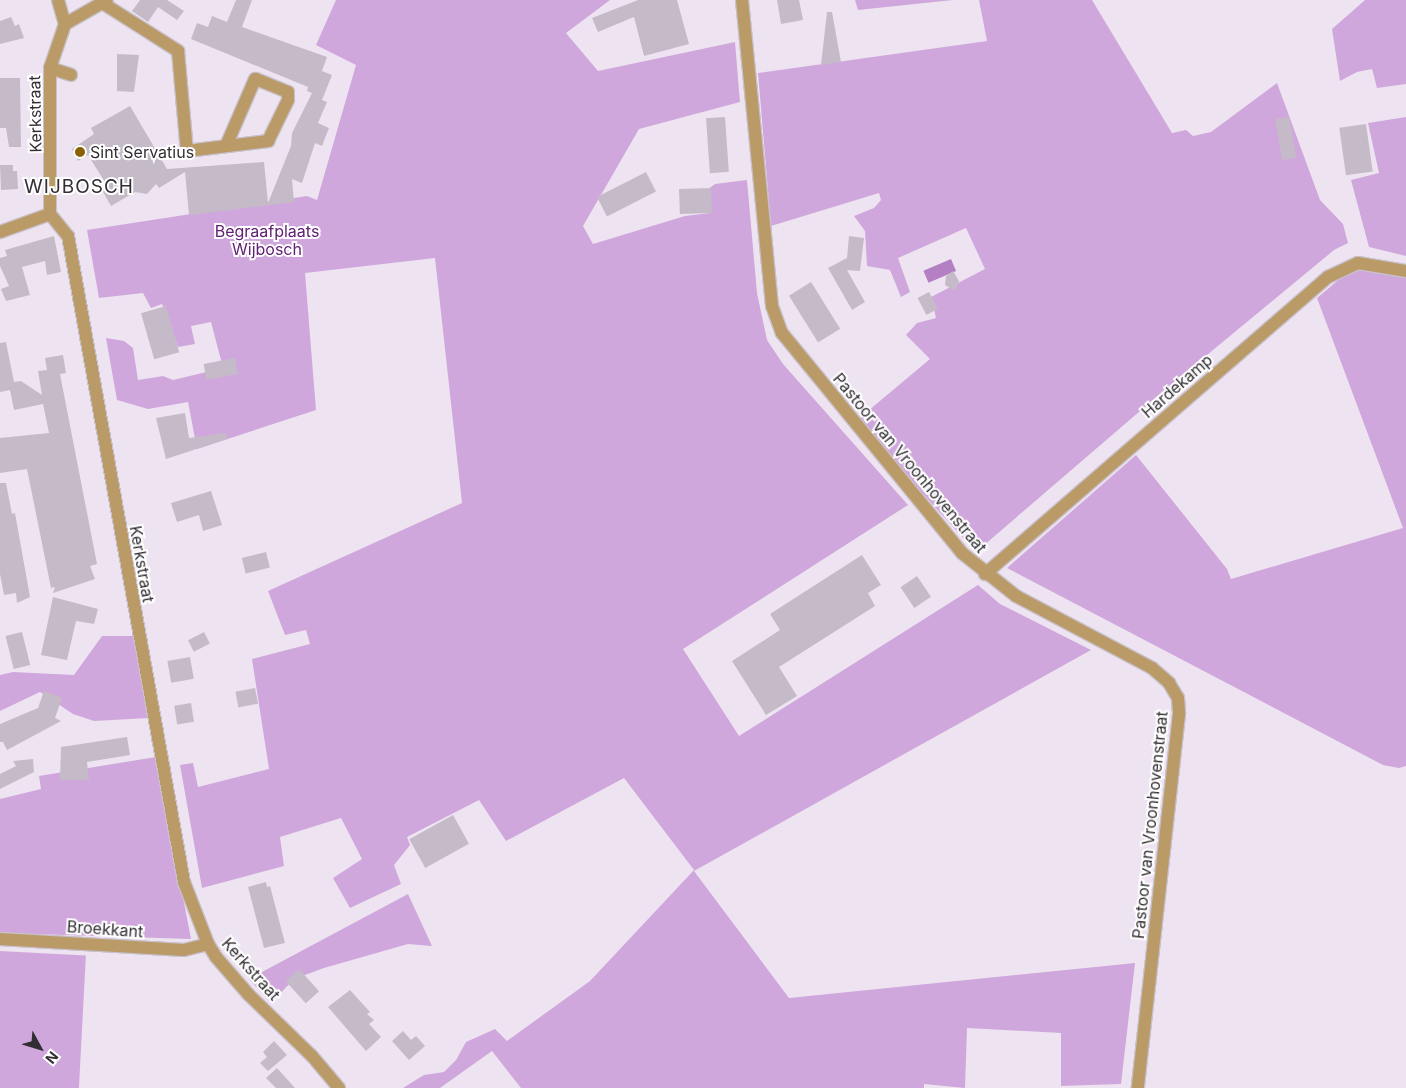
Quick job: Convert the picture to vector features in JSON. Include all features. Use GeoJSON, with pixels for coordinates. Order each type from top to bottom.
{"type":"FeatureCollection","features":[{"type":"Feature","properties":{"kind":"street"},"geometry":{"type":"LineString","coordinates":[[58,0],[65,24],[106,2],[178,50],[187,151],[268,141],[288,100],[288,92],[255,79],[226,146]]}},
{"type":"Feature","properties":{"kind":"street","name":"Pastoor van Vroonhovenstraat"},"geometry":{"type":"LineString","coordinates":[[742,0],[772,306],[776,321],[794,349],[962,553],[985,574],[1016,596],[1152,668],[1169,683],[1178,698],[1178,724],[1138,1088]]}},
{"type":"Feature","properties":{"kind":"street","name":"Kerkstraat"},"geometry":{"type":"LineString","coordinates":[[65,24],[50,68],[50,214],[68,236],[184,882],[208,944],[236,982],[307,1050],[339,1088]]}},
{"type":"Feature","properties":{"kind":"street"},"geometry":{"type":"LineString","coordinates":[[50,68],[71,75]]}},
{"type":"Feature","properties":{"kind":"street"},"geometry":{"type":"LineString","coordinates":[[0,232],[50,214]]}},
{"type":"Feature","properties":{"kind":"street","name":"Hardekamp"},"geometry":{"type":"LineString","coordinates":[[985,574],[1328,277],[1358,264],[1406,270]]}},
{"type":"Feature","properties":{"kind":"street","name":"Broekkant"},"geometry":{"type":"LineString","coordinates":[[0,939],[184,950],[208,944]]}},
{"type":"Feature","properties":{"kind":"green space","name":"Begraafplaats Wijbosch"},"geometry":{"type":"Polygon","coordinates":[[[336,0],[610,0],[566,33],[598,71],[735,42],[740,102],[639,129],[583,226],[593,244],[685,216],[710,213],[708,189],[715,184],[747,180],[757,293],[767,340],[783,364],[908,505],[683,649],[739,736],[978,585],[1000,604],[1091,650],[694,871],[789,998],[1135,963],[1121,1084],[1061,1086],[1061,1033],[967,1028],[965,1088],[924,1084],[924,1088],[521,1088],[492,1051],[440,1088],[403,1088],[424,1075],[444,1072],[456,1060],[466,1042],[495,1029],[507,1041],[590,981],[694,870],[624,778],[506,841],[479,800],[407,837],[410,845],[394,865],[401,884],[350,908],[333,878],[362,859],[341,818],[280,837],[284,866],[202,888],[180,765],[193,763],[198,787],[269,769],[252,659],[310,644],[306,630],[285,635],[268,591],[462,503],[435,258],[305,273],[316,410],[197,449],[188,402],[148,409],[117,400],[106,338],[124,341],[133,348],[138,380],[163,376],[173,380],[223,368],[211,322],[191,326],[195,344],[178,347],[162,304],[151,308],[143,293],[99,298],[87,230],[307,196],[317,200],[356,65],[316,45],[336,0]]]}},
{"type":"Feature","properties":{"kind":"green space"},"geometry":{"type":"Polygon","coordinates":[[[855,0],[953,0],[858,10],[855,0]]]}},
{"type":"Feature","properties":{"kind":"green space"},"geometry":{"type":"Polygon","coordinates":[[[979,0],[1092,0],[1172,133],[1186,130],[1193,136],[1211,132],[1277,83],[1320,200],[1343,224],[1348,243],[1334,250],[1161,393],[976,552],[856,421],[930,359],[906,335],[917,323],[936,318],[931,297],[985,269],[966,228],[898,258],[910,292],[901,297],[890,270],[867,266],[865,231],[854,216],[874,208],[881,200],[879,193],[771,226],[758,73],[987,41],[979,0]]]}},
{"type":"Feature","properties":{"kind":"green space"},"geometry":{"type":"Polygon","coordinates":[[[1365,0],[1406,0],[1406,84],[1377,88],[1372,69],[1357,72],[1340,81],[1332,29],[1365,0]]]}},
{"type":"Feature","properties":{"kind":"green space"},"geometry":{"type":"Polygon","coordinates":[[[1406,117],[1406,256],[1369,247],[1351,180],[1379,173],[1368,123],[1406,117]]]}},
{"type":"Feature","properties":{"kind":"green space"},"geometry":{"type":"Polygon","coordinates":[[[1355,266],[1406,277],[1406,766],[1399,768],[1383,765],[1007,568],[1136,455],[1227,569],[1231,579],[1403,528],[1317,298],[1355,266]]]}},
{"type":"Feature","properties":{"kind":"green space"},"geometry":{"type":"Polygon","coordinates":[[[102,636],[135,636],[149,718],[94,721],[73,714],[40,692],[0,711],[0,675],[13,672],[74,675],[102,636]]]}},
{"type":"Feature","properties":{"kind":"green space"},"geometry":{"type":"Polygon","coordinates":[[[156,757],[191,939],[0,933],[0,799],[41,789],[39,776],[156,757]]]}},
{"type":"Feature","properties":{"kind":"green space"},"geometry":{"type":"Polygon","coordinates":[[[408,894],[432,946],[408,944],[324,968],[294,979],[271,1003],[249,979],[408,894]]]}},
{"type":"Feature","properties":{"kind":"green space"},"geometry":{"type":"Polygon","coordinates":[[[0,951],[86,956],[79,1088],[0,1088],[0,951]]]}},
{"type":"Feature","properties":{"kind":"shaded area"},"geometry":{"type":"Polygon","coordinates":[[[951,259],[956,271],[928,283],[923,271],[951,259]]]}},
{"type":"Feature","properties":{"kind":"building"},"geometry":{"type":"Polygon","coordinates":[[[140,0],[167,0],[184,11],[177,20],[158,7],[148,22],[132,11],[140,0]]]}},
{"type":"Feature","properties":{"kind":"building"},"geometry":{"type":"Polygon","coordinates":[[[236,0],[252,0],[242,27],[327,57],[322,71],[332,75],[322,100],[327,102],[318,123],[329,128],[322,146],[315,143],[302,183],[292,179],[294,202],[189,215],[185,172],[159,188],[156,184],[147,194],[135,192],[111,206],[102,190],[108,187],[88,155],[78,161],[72,149],[94,134],[91,128],[130,106],[167,169],[264,162],[268,203],[291,146],[292,133],[312,93],[307,91],[308,87],[191,39],[197,23],[208,27],[212,16],[227,22],[236,0]]]}},
{"type":"Feature","properties":{"kind":"building"},"geometry":{"type":"Polygon","coordinates":[[[638,0],[677,0],[689,44],[644,56],[634,17],[598,32],[592,18],[638,0]]]}},
{"type":"Feature","properties":{"kind":"building"},"geometry":{"type":"Polygon","coordinates":[[[777,0],[799,0],[803,20],[781,24],[777,0]]]}},
{"type":"Feature","properties":{"kind":"building"},"geometry":{"type":"Polygon","coordinates":[[[827,12],[832,12],[841,62],[821,65],[827,12]]]}},
{"type":"Feature","properties":{"kind":"building"},"geometry":{"type":"Polygon","coordinates":[[[11,17],[15,26],[19,24],[24,38],[0,44],[0,21],[11,17]]]}},
{"type":"Feature","properties":{"kind":"building"},"geometry":{"type":"Polygon","coordinates":[[[117,54],[139,55],[134,92],[117,91],[117,54]]]}},
{"type":"Feature","properties":{"kind":"building"},"geometry":{"type":"Polygon","coordinates":[[[0,78],[20,78],[21,147],[9,147],[6,128],[0,128],[0,78]]]}},
{"type":"Feature","properties":{"kind":"building"},"geometry":{"type":"Polygon","coordinates":[[[725,117],[729,172],[710,173],[706,118],[725,117]]]}},
{"type":"Feature","properties":{"kind":"building"},"geometry":{"type":"Polygon","coordinates":[[[1289,117],[1296,157],[1282,160],[1275,119],[1289,117]]]}},
{"type":"Feature","properties":{"kind":"building"},"geometry":{"type":"Polygon","coordinates":[[[1366,124],[1373,172],[1346,175],[1339,128],[1366,124]]]}},
{"type":"Feature","properties":{"kind":"building"},"geometry":{"type":"Polygon","coordinates":[[[0,165],[13,165],[13,171],[17,171],[18,189],[1,190],[0,165]]]}},
{"type":"Feature","properties":{"kind":"building"},"geometry":{"type":"Polygon","coordinates":[[[646,172],[656,192],[607,217],[597,197],[646,172]]]}},
{"type":"Feature","properties":{"kind":"building"},"geometry":{"type":"Polygon","coordinates":[[[711,188],[712,213],[680,214],[679,189],[711,188]]]}},
{"type":"Feature","properties":{"kind":"building"},"geometry":{"type":"Polygon","coordinates":[[[54,236],[61,272],[47,275],[45,261],[22,267],[30,295],[6,301],[1,289],[9,286],[0,266],[0,258],[7,256],[5,250],[54,236]]]}},
{"type":"Feature","properties":{"kind":"building"},"geometry":{"type":"Polygon","coordinates":[[[849,236],[864,238],[860,271],[847,270],[865,302],[852,310],[828,268],[847,258],[849,236]]]}},
{"type":"Feature","properties":{"kind":"building"},"geometry":{"type":"Polygon","coordinates":[[[953,271],[959,281],[955,291],[945,285],[946,276],[953,271]]]}},
{"type":"Feature","properties":{"kind":"building"},"geometry":{"type":"Polygon","coordinates":[[[811,282],[840,329],[818,342],[789,296],[811,282]]]}},
{"type":"Feature","properties":{"kind":"building"},"geometry":{"type":"Polygon","coordinates":[[[929,292],[938,309],[926,315],[918,298],[929,292]]]}},
{"type":"Feature","properties":{"kind":"building"},"geometry":{"type":"Polygon","coordinates":[[[166,306],[179,352],[154,359],[141,313],[166,306]]]}},
{"type":"Feature","properties":{"kind":"building"},"geometry":{"type":"Polygon","coordinates":[[[6,342],[14,382],[21,381],[42,395],[38,371],[47,370],[45,358],[63,355],[66,373],[60,374],[97,564],[90,566],[95,579],[53,593],[55,587],[51,588],[27,469],[0,473],[0,438],[49,433],[43,404],[14,410],[10,390],[0,392],[0,343],[6,342]]]}},
{"type":"Feature","properties":{"kind":"building"},"geometry":{"type":"Polygon","coordinates":[[[235,358],[238,374],[207,380],[204,364],[235,358]]]}},
{"type":"Feature","properties":{"kind":"building"},"geometry":{"type":"Polygon","coordinates":[[[185,413],[189,438],[226,433],[227,439],[166,459],[156,418],[185,413]]]}},
{"type":"Feature","properties":{"kind":"building"},"geometry":{"type":"Polygon","coordinates":[[[0,483],[6,483],[12,514],[15,513],[30,597],[17,603],[16,593],[4,595],[0,574],[0,483]]]}},
{"type":"Feature","properties":{"kind":"building"},"geometry":{"type":"Polygon","coordinates":[[[211,491],[222,525],[203,531],[199,515],[177,522],[171,503],[211,491]]]}},
{"type":"Feature","properties":{"kind":"building"},"geometry":{"type":"Polygon","coordinates":[[[266,552],[270,568],[246,574],[242,558],[266,552]]]}},
{"type":"Feature","properties":{"kind":"building"},"geometry":{"type":"Polygon","coordinates":[[[862,555],[881,585],[868,593],[875,606],[779,667],[797,696],[766,715],[732,661],[780,630],[770,614],[862,555]]]}},
{"type":"Feature","properties":{"kind":"building"},"geometry":{"type":"Polygon","coordinates":[[[917,576],[931,597],[914,608],[900,587],[917,576]]]}},
{"type":"Feature","properties":{"kind":"building"},"geometry":{"type":"Polygon","coordinates":[[[53,597],[98,609],[94,624],[76,621],[67,660],[41,655],[53,597]]]}},
{"type":"Feature","properties":{"kind":"building"},"geometry":{"type":"Polygon","coordinates":[[[22,632],[30,665],[14,669],[6,636],[22,632]]]}},
{"type":"Feature","properties":{"kind":"building"},"geometry":{"type":"Polygon","coordinates":[[[204,632],[210,644],[194,652],[188,640],[204,632]]]}},
{"type":"Feature","properties":{"kind":"building"},"geometry":{"type":"Polygon","coordinates":[[[190,657],[194,679],[171,683],[167,661],[190,657]]]}},
{"type":"Feature","properties":{"kind":"building"},"geometry":{"type":"Polygon","coordinates":[[[255,688],[258,704],[238,708],[235,692],[255,688]]]}},
{"type":"Feature","properties":{"kind":"building"},"geometry":{"type":"Polygon","coordinates":[[[44,691],[62,698],[55,718],[61,721],[7,750],[3,742],[0,742],[0,724],[38,708],[44,691]]]}},
{"type":"Feature","properties":{"kind":"building"},"geometry":{"type":"Polygon","coordinates":[[[191,703],[194,722],[177,724],[174,706],[191,703]]]}},
{"type":"Feature","properties":{"kind":"building"},"geometry":{"type":"Polygon","coordinates":[[[127,737],[130,755],[87,762],[89,780],[60,780],[61,747],[127,737]]]}},
{"type":"Feature","properties":{"kind":"building"},"geometry":{"type":"Polygon","coordinates":[[[33,759],[34,772],[0,789],[0,774],[16,766],[13,761],[33,759]]]}},
{"type":"Feature","properties":{"kind":"building"},"geometry":{"type":"Polygon","coordinates":[[[453,815],[469,844],[425,868],[409,839],[453,815]]]}},
{"type":"Feature","properties":{"kind":"building"},"geometry":{"type":"Polygon","coordinates":[[[266,882],[267,887],[270,886],[285,943],[264,948],[248,887],[266,882]]]}},
{"type":"Feature","properties":{"kind":"building"},"geometry":{"type":"Polygon","coordinates":[[[299,969],[319,991],[306,1003],[286,981],[299,969]]]}},
{"type":"Feature","properties":{"kind":"building"},"geometry":{"type":"Polygon","coordinates":[[[350,990],[370,1012],[367,1014],[374,1020],[369,1024],[381,1037],[366,1051],[328,1007],[350,990]]]}},
{"type":"Feature","properties":{"kind":"building"},"geometry":{"type":"Polygon","coordinates":[[[403,1031],[411,1040],[416,1036],[425,1046],[409,1060],[392,1041],[403,1031]]]}},
{"type":"Feature","properties":{"kind":"building"},"geometry":{"type":"Polygon","coordinates":[[[274,1041],[287,1055],[268,1071],[260,1063],[267,1057],[263,1052],[274,1041]]]}},
{"type":"Feature","properties":{"kind":"building"},"geometry":{"type":"Polygon","coordinates":[[[277,1068],[295,1088],[276,1088],[266,1078],[277,1068]]]}},
{"type":"Feature","properties":{"kind":"place","name":"Sint Servatius"},"geometry":{"type":"Point","coordinates":[80,152]}},
{"type":"Feature","properties":{"kind":"district","name":"WIJBOSCH"},"geometry":{"type":"Point","coordinates":[79,187]}}]}
